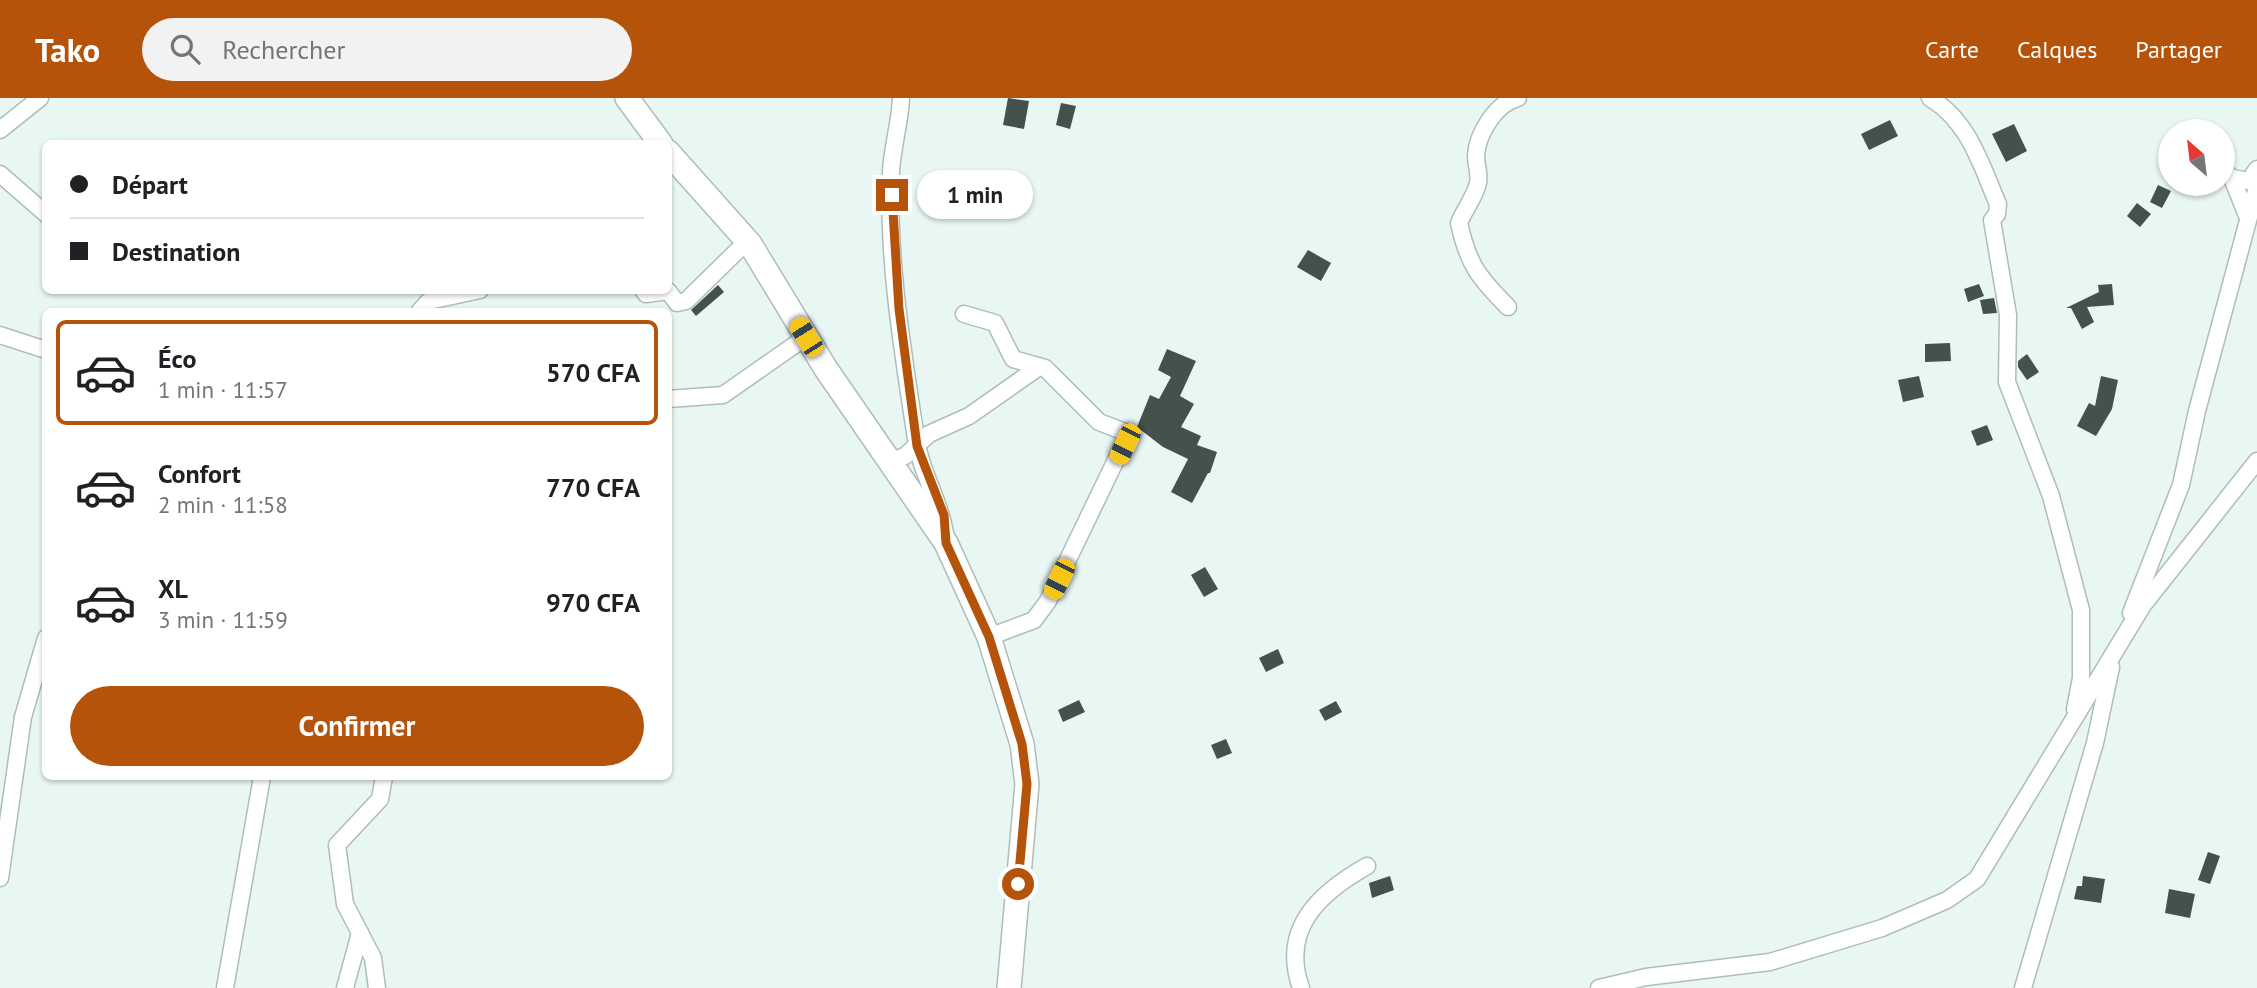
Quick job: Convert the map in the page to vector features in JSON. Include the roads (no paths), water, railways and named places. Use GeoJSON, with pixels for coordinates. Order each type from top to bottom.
{"type":"FeatureCollection","features":[{"type":"Feature","properties":{"kind":"street"},"geometry":{"type":"LineString","coordinates":[[0,130],[40,98]]}},
{"type":"Feature","properties":{"kind":"street"},"geometry":{"type":"LineString","coordinates":[[627,98],[658,140]]}},
{"type":"Feature","properties":{"kind":"street"},"geometry":{"type":"LineString","coordinates":[[901,98],[900,131],[891,170],[893,246],[917,446],[944,515],[946,543]]}},
{"type":"Feature","properties":{"kind":"street"},"geometry":{"type":"LineString","coordinates":[[1508,307],[1480,279],[1470,263],[1459,223],[1479,182],[1476,155],[1481,132],[1501,107],[1518,98]]}},
{"type":"Feature","properties":{"kind":"street"},"geometry":{"type":"LineString","coordinates":[[1930,98],[1949,109],[1963,129],[1998,204],[1997,214],[1992,220],[2008,315],[2007,382],[2052,496],[2081,610],[2081,678],[2073,718]]}},
{"type":"Feature","properties":{"kind":"street"},"geometry":{"type":"LineString","coordinates":[[672,156],[750,244],[806,337],[946,543],[989,637],[1022,744],[1027,784],[1009,988]]}},
{"type":"Feature","properties":{"kind":"street"},"geometry":{"type":"LineString","coordinates":[[2235,176],[2249,180],[2257,169]]}},
{"type":"Feature","properties":{"kind":"street"},"geometry":{"type":"LineString","coordinates":[[0,174],[42,211]]}},
{"type":"Feature","properties":{"kind":"street"},"geometry":{"type":"LineString","coordinates":[[2023,988],[2095,743],[2112,659],[2182,485],[2197,411],[2257,187]]}},
{"type":"Feature","properties":{"kind":"street"},"geometry":{"type":"LineString","coordinates":[[2235,190],[2249,219]]}},
{"type":"Feature","properties":{"kind":"street"},"geometry":{"type":"LineString","coordinates":[[670,294],[677,303],[686,301],[738,250],[750,244]]}},
{"type":"Feature","properties":{"kind":"street"},"geometry":{"type":"LineString","coordinates":[[423,308],[429,301],[461,294]]}},
{"type":"Feature","properties":{"kind":"street"},"geometry":{"type":"LineString","coordinates":[[964,314],[995,323],[1013,359],[1053,374],[1106,427],[1125,432],[1127,437],[1048,601],[1034,620],[989,637]]}},
{"type":"Feature","properties":{"kind":"street"},"geometry":{"type":"LineString","coordinates":[[0,335],[42,348]]}},
{"type":"Feature","properties":{"kind":"street"},"geometry":{"type":"LineString","coordinates":[[672,399],[723,395],[806,337]]}},
{"type":"Feature","properties":{"kind":"street"},"geometry":{"type":"LineString","coordinates":[[890,461],[905,456],[929,434],[969,416],[1039,367]]}},
{"type":"Feature","properties":{"kind":"street"},"geometry":{"type":"LineString","coordinates":[[1599,988],[1646,977],[1770,962],[1882,928],[1947,900],[1977,879],[2143,606],[2257,461]]}},
{"type":"Feature","properties":{"kind":"street"},"geometry":{"type":"LineString","coordinates":[[0,878],[23,716],[42,652]]}},
{"type":"Feature","properties":{"kind":"street"},"geometry":{"type":"LineString","coordinates":[[225,988],[261,780]]}},
{"type":"Feature","properties":{"kind":"street"},"geometry":{"type":"LineString","coordinates":[[377,988],[373,958],[345,904],[337,845],[380,799],[383,780]]}},
{"type":"Feature","properties":{"kind":"street"},"geometry":{"type":"LineString","coordinates":[[1301,988],[1294,968],[1298,934],[1311,912],[1334,885],[1367,866]]}},
{"type":"Feature","properties":{"kind":"street"},"geometry":{"type":"LineString","coordinates":[[345,988],[359,933]]}}]}
